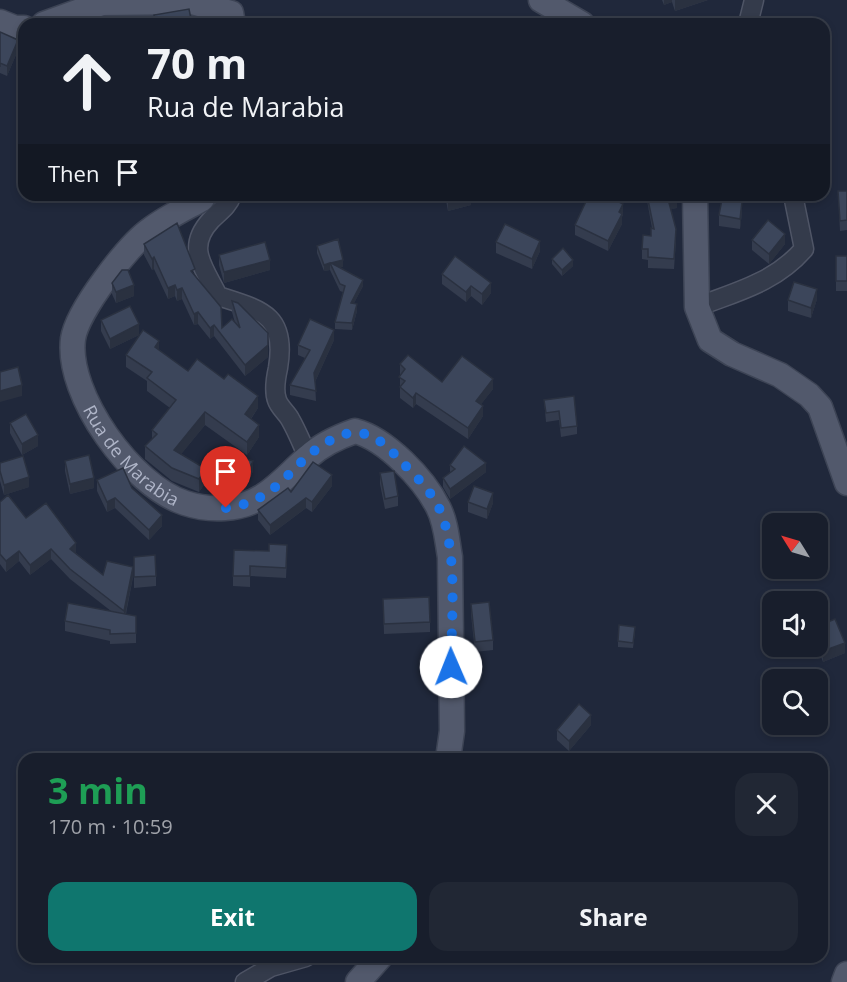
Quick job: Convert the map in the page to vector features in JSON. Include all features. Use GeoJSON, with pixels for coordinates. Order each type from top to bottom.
{"type":"FeatureCollection","features":[{"type":"Feature","properties":{"kind":"main road"},"geometry":{"type":"LineString","coordinates":[[541,0],[572,18]]}},
{"type":"Feature","properties":{"kind":"main road"},"geometry":{"type":"LineString","coordinates":[[61,18],[102,3],[192,2],[231,13],[232,18]]}},
{"type":"Feature","properties":{"kind":"main road"},"geometry":{"type":"LineString","coordinates":[[0,22],[18,28]]}},
{"type":"Feature","properties":{"kind":"main road","name":"Rua de Marabia"},"geometry":{"type":"LineString","coordinates":[[195,201],[151,229],[98,289],[73,338],[80,389],[91,412],[122,457],[142,477],[183,503],[211,508],[248,505],[266,496],[308,457],[336,438],[355,431],[370,435],[389,448],[432,497],[444,523],[450,557],[452,730],[449,753]]}},
{"type":"Feature","properties":{"kind":"main road"},"geometry":{"type":"LineString","coordinates":[[694,201],[697,307],[710,340],[732,354],[798,385],[820,407],[847,483]]}},
{"type":"Feature","properties":{"kind":"main road"},"geometry":{"type":"LineString","coordinates":[[358,982],[375,963]]}},
{"type":"Feature","properties":{"kind":"main road"},"geometry":{"type":"LineString","coordinates":[[844,982],[847,974]]}},
{"type":"Feature","properties":{"kind":"street"},"geometry":{"type":"LineString","coordinates":[[750,18],[754,0]]}},
{"type":"Feature","properties":{"kind":"street"},"geometry":{"type":"LineString","coordinates":[[229,201],[198,238],[197,252],[218,296],[256,308],[272,320],[279,333],[281,349],[276,378],[276,400],[289,417],[308,457]]}},
{"type":"Feature","properties":{"kind":"street"},"geometry":{"type":"LineString","coordinates":[[697,307],[764,281],[788,267],[804,249],[794,201]]}},
{"type":"Feature","properties":{"kind":"street"},"geometry":{"type":"LineString","coordinates":[[245,982],[293,963]]}},
{"type":"Feature","properties":{"kind":"building"},"geometry":{"type":"Polygon","coordinates":[[[189,9],[191,18],[155,18],[154,15],[189,9]]]}},
{"type":"Feature","properties":{"kind":"building"},"geometry":{"type":"Polygon","coordinates":[[[0,32],[18,40],[7,66],[0,63],[0,32]]]}},
{"type":"Feature","properties":{"kind":"building"},"geometry":{"type":"Polygon","coordinates":[[[838,191],[847,191],[847,220],[840,221],[838,191]]]}},
{"type":"Feature","properties":{"kind":"building"},"geometry":{"type":"Polygon","coordinates":[[[586,201],[617,201],[623,204],[619,212],[622,214],[608,241],[575,225],[586,201]]]}},
{"type":"Feature","properties":{"kind":"building"},"geometry":{"type":"Polygon","coordinates":[[[648,201],[669,201],[676,229],[674,259],[648,257],[648,249],[642,249],[643,235],[651,236],[651,228],[654,229],[648,201]]]}},
{"type":"Feature","properties":{"kind":"building"},"geometry":{"type":"Polygon","coordinates":[[[722,201],[742,202],[740,219],[719,215],[722,201]]]}},
{"type":"Feature","properties":{"kind":"building"},"geometry":{"type":"Polygon","coordinates":[[[768,220],[785,234],[769,254],[752,240],[768,220]]]}},
{"type":"Feature","properties":{"kind":"building"},"geometry":{"type":"Polygon","coordinates":[[[177,223],[195,269],[191,271],[221,307],[222,328],[232,319],[240,328],[232,301],[238,303],[268,333],[268,345],[245,365],[214,325],[210,328],[198,312],[194,314],[182,288],[177,290],[175,285],[168,288],[154,257],[152,259],[144,244],[177,223]]]}},
{"type":"Feature","properties":{"kind":"building"},"geometry":{"type":"Polygon","coordinates":[[[505,224],[540,241],[532,259],[496,242],[505,224]]]}},
{"type":"Feature","properties":{"kind":"building"},"geometry":{"type":"Polygon","coordinates":[[[338,239],[343,260],[331,263],[363,280],[351,303],[357,304],[352,323],[335,322],[345,286],[340,284],[330,263],[324,265],[317,246],[338,239]]]}},
{"type":"Feature","properties":{"kind":"building"},"geometry":{"type":"Polygon","coordinates":[[[265,242],[270,260],[224,272],[219,255],[265,242]]]}},
{"type":"Feature","properties":{"kind":"building"},"geometry":{"type":"Polygon","coordinates":[[[563,248],[573,260],[562,270],[552,259],[563,248]]]}},
{"type":"Feature","properties":{"kind":"building"},"geometry":{"type":"Polygon","coordinates":[[[455,256],[491,283],[482,294],[471,286],[466,292],[442,274],[455,256]]]}},
{"type":"Feature","properties":{"kind":"building"},"geometry":{"type":"Polygon","coordinates":[[[836,256],[847,256],[847,281],[836,281],[836,256]]]}},
{"type":"Feature","properties":{"kind":"building"},"geometry":{"type":"Polygon","coordinates":[[[122,270],[128,270],[134,285],[116,292],[112,283],[122,270]]]}},
{"type":"Feature","properties":{"kind":"building"},"geometry":{"type":"Polygon","coordinates":[[[794,282],[817,289],[811,308],[788,300],[794,282]]]}},
{"type":"Feature","properties":{"kind":"building"},"geometry":{"type":"Polygon","coordinates":[[[130,306],[139,324],[110,339],[101,320],[130,306]]]}},
{"type":"Feature","properties":{"kind":"building"},"geometry":{"type":"Polygon","coordinates":[[[310,319],[334,330],[314,373],[316,391],[290,385],[310,350],[298,345],[310,319]]]}},
{"type":"Feature","properties":{"kind":"building"},"geometry":{"type":"Polygon","coordinates":[[[143,330],[159,341],[155,347],[188,371],[197,359],[224,379],[228,374],[258,396],[245,414],[259,425],[247,442],[205,412],[174,450],[206,469],[199,479],[172,468],[145,446],[157,434],[152,430],[176,400],[147,378],[152,372],[126,355],[143,330]]]}},
{"type":"Feature","properties":{"kind":"building"},"geometry":{"type":"Polygon","coordinates":[[[408,355],[442,382],[462,356],[493,379],[476,401],[483,406],[468,428],[416,393],[413,398],[400,387],[405,381],[399,377],[405,369],[400,364],[408,355]]]}},
{"type":"Feature","properties":{"kind":"building"},"geometry":{"type":"Polygon","coordinates":[[[18,367],[22,385],[0,391],[0,372],[18,367]]]}},
{"type":"Feature","properties":{"kind":"building"},"geometry":{"type":"Polygon","coordinates":[[[574,396],[577,426],[561,428],[559,411],[546,413],[544,400],[574,396]]]}},
{"type":"Feature","properties":{"kind":"building"},"geometry":{"type":"Polygon","coordinates":[[[26,414],[38,435],[22,444],[10,423],[26,414]]]}},
{"type":"Feature","properties":{"kind":"building"},"geometry":{"type":"Polygon","coordinates":[[[464,446],[486,463],[450,489],[443,478],[455,469],[450,465],[464,446]]]}},
{"type":"Feature","properties":{"kind":"building"},"geometry":{"type":"Polygon","coordinates":[[[218,450],[253,461],[245,479],[228,483],[209,477],[218,450]]]}},
{"type":"Feature","properties":{"kind":"building"},"geometry":{"type":"Polygon","coordinates":[[[89,455],[94,478],[70,484],[65,461],[89,455]]]}},
{"type":"Feature","properties":{"kind":"building"},"geometry":{"type":"Polygon","coordinates":[[[23,456],[29,477],[4,485],[0,463],[23,456]]]}},
{"type":"Feature","properties":{"kind":"building"},"geometry":{"type":"Polygon","coordinates":[[[313,462],[332,475],[312,502],[306,498],[270,525],[258,510],[288,488],[291,492],[313,462]]]}},
{"type":"Feature","properties":{"kind":"building"},"geometry":{"type":"Polygon","coordinates":[[[123,468],[132,488],[162,515],[149,530],[115,498],[107,502],[97,480],[123,468]]]}},
{"type":"Feature","properties":{"kind":"building"},"geometry":{"type":"Polygon","coordinates":[[[394,471],[398,496],[385,499],[380,473],[394,471]]]}},
{"type":"Feature","properties":{"kind":"building"},"geometry":{"type":"Polygon","coordinates":[[[474,486],[493,493],[487,509],[468,502],[474,486]]]}},
{"type":"Feature","properties":{"kind":"building"},"geometry":{"type":"Polygon","coordinates":[[[8,495],[26,518],[46,503],[76,543],[70,549],[103,575],[107,561],[133,567],[124,611],[70,569],[51,549],[30,565],[19,551],[6,561],[0,554],[0,502],[8,495]]]}},
{"type":"Feature","properties":{"kind":"building"},"geometry":{"type":"Polygon","coordinates":[[[269,544],[287,545],[286,568],[250,566],[250,576],[233,576],[234,550],[269,551],[269,544]]]}},
{"type":"Feature","properties":{"kind":"building"},"geometry":{"type":"Polygon","coordinates":[[[155,555],[156,576],[134,577],[134,557],[155,555]]]}},
{"type":"Feature","properties":{"kind":"building"},"geometry":{"type":"Polygon","coordinates":[[[429,597],[430,622],[384,624],[383,599],[429,597]]]}},
{"type":"Feature","properties":{"kind":"building"},"geometry":{"type":"Polygon","coordinates":[[[489,602],[493,640],[475,642],[471,604],[489,602]]]}},
{"type":"Feature","properties":{"kind":"building"},"geometry":{"type":"Polygon","coordinates":[[[68,603],[136,616],[136,633],[110,634],[110,630],[65,621],[68,603]]]}},
{"type":"Feature","properties":{"kind":"building"},"geometry":{"type":"Polygon","coordinates":[[[835,619],[845,643],[828,649],[828,622],[835,619]]]}},
{"type":"Feature","properties":{"kind":"building"},"geometry":{"type":"Polygon","coordinates":[[[619,625],[635,627],[633,643],[618,641],[619,625]]]}},
{"type":"Feature","properties":{"kind":"building"},"geometry":{"type":"Polygon","coordinates":[[[579,704],[591,715],[569,741],[557,730],[579,704]]]}},
{"type":"Feature","properties":{"kind":"route"},"geometry":{"type":"LineString","coordinates":[[226,508],[248,505],[266,496],[322,446],[355,431],[370,435],[389,448],[424,486],[439,509],[444,523],[450,557],[451,667]]}}]}
